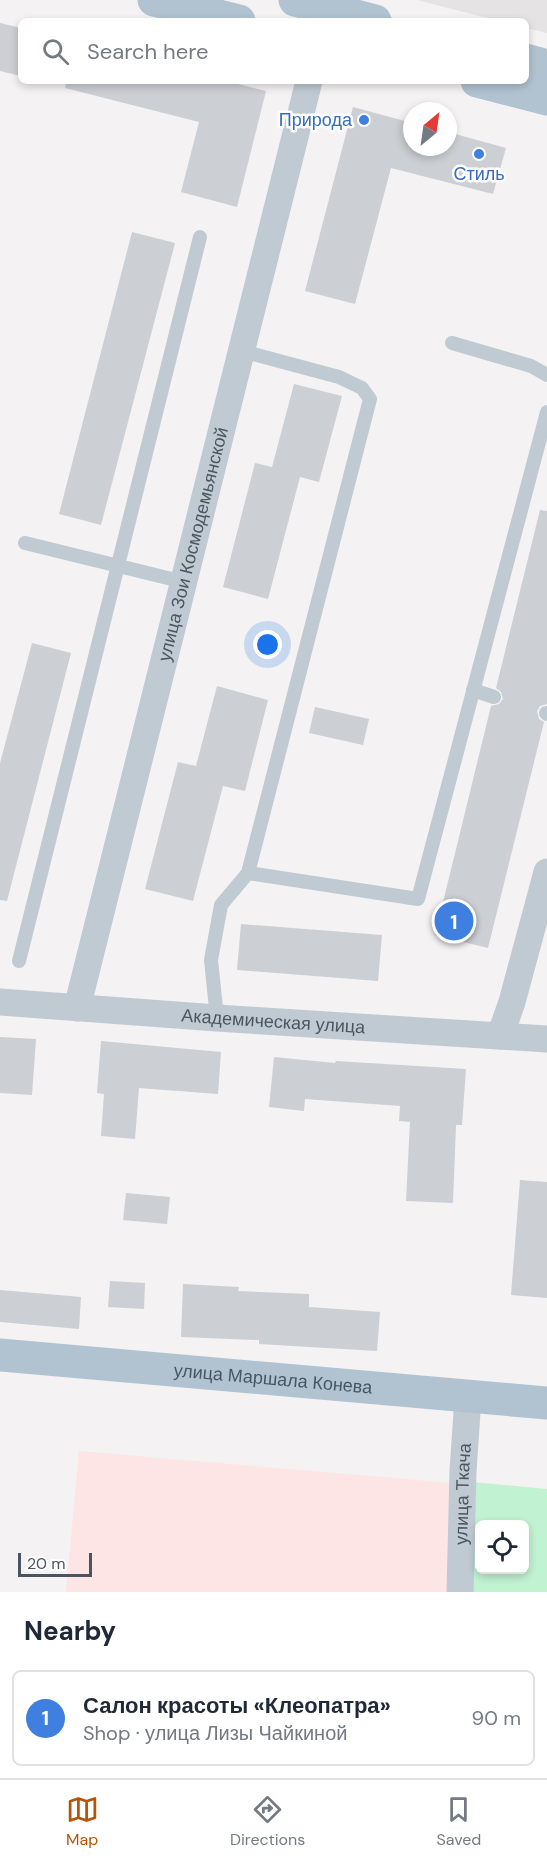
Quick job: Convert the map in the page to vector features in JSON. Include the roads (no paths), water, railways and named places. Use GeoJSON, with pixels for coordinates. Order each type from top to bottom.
{"type":"FeatureCollection","features":[{"type":"Feature","properties":{"kind":"main road"},"geometry":{"type":"LineString","coordinates":[[154,0],[227,18]]}},
{"type":"Feature","properties":{"kind":"main road"},"geometry":{"type":"LineString","coordinates":[[529,61],[547,66]]}},
{"type":"Feature","properties":{"kind":"main road"},"geometry":{"type":"LineString","coordinates":[[489,84],[547,99]]}},
{"type":"Feature","properties":{"kind":"main road","name":"улица Маршала Конева"},"geometry":{"type":"LineString","coordinates":[[0,1355],[547,1403]]}},
{"type":"Feature","properties":{"kind":"street","name":"улица Зои Космодемьянской"},"geometry":{"type":"LineString","coordinates":[[77,1008],[308,84]]}},
{"type":"Feature","properties":{"kind":"street"},"geometry":{"type":"LineString","coordinates":[[500,1036],[512,1002],[547,872]]}},
{"type":"Feature","properties":{"kind":"street","name":"Академическая улица"},"geometry":{"type":"LineString","coordinates":[[0,1002],[547,1039]]}},
{"type":"Feature","properties":{"kind":"street","name":"улица Ткача"},"geometry":{"type":"LineString","coordinates":[[460,1592],[463,1471],[468,1397]]}},
{"type":"Feature","properties":{"kind":"lane"},"geometry":{"type":"LineString","coordinates":[[19,961],[200,237]]}},
{"type":"Feature","properties":{"kind":"lane"},"geometry":{"type":"LineString","coordinates":[[452,343],[531,366],[547,375]]}},
{"type":"Feature","properties":{"kind":"lane"},"geometry":{"type":"LineString","coordinates":[[217,1018],[211,960],[220,905],[248,873],[370,399],[362,388],[339,377],[242,351]]}},
{"type":"Feature","properties":{"kind":"lane"},"geometry":{"type":"LineString","coordinates":[[248,873],[418,899],[547,412]]}},
{"type":"Feature","properties":{"kind":"lane"},"geometry":{"type":"LineString","coordinates":[[25,543],[184,582]]}},
{"type":"Feature","properties":{"kind":"lane"},"geometry":{"type":"LineString","coordinates":[[473,690],[494,697]]}},
{"type":"Feature","properties":{"kind":"place","name":"Природа"},"geometry":{"type":"Point","coordinates":[364,120]}},
{"type":"Feature","properties":{"kind":"place","name":"Стиль"},"geometry":{"type":"Point","coordinates":[479,154]}},
{"type":"Feature","properties":{"kind":"place","name":"Салон красоты «Клеопатра»"},"geometry":{"type":"Point","coordinates":[454,921]}}]}
